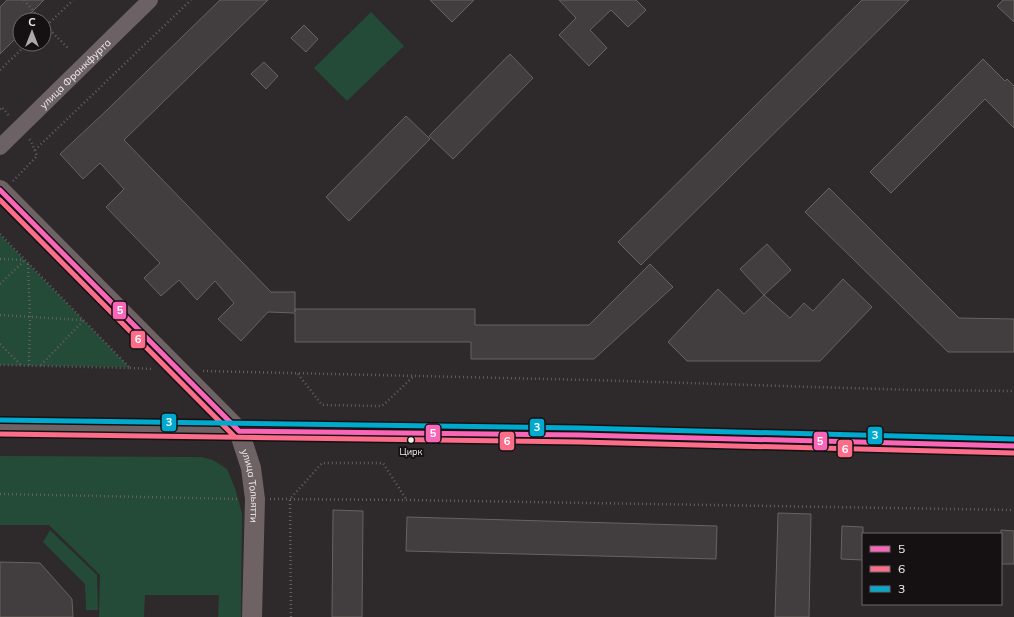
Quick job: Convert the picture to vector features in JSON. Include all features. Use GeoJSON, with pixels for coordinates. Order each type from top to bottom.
{"type":"FeatureCollection","features":[{"type":"Feature","properties":{"kind":"main road","name":"улица Тольятти"},"geometry":{"type":"LineString","coordinates":[[0,190],[239,431],[251,468],[255,499],[252,617]]}},
{"type":"Feature","properties":{"kind":"main road"},"geometry":{"type":"LineString","coordinates":[[0,427],[580,435],[1014,446]]}},
{"type":"Feature","properties":{"kind":"street","name":"улица Франкфурта"},"geometry":{"type":"LineString","coordinates":[[0,147],[150,0]]}},
{"type":"Feature","properties":{"kind":"path"},"geometry":{"type":"LineString","coordinates":[[24,0],[34,12]]}},
{"type":"Feature","properties":{"kind":"path"},"geometry":{"type":"LineString","coordinates":[[52,20],[74,0]]}},
{"type":"Feature","properties":{"kind":"path"},"geometry":{"type":"LineString","coordinates":[[34,150],[191,0]]}},
{"type":"Feature","properties":{"kind":"path"},"geometry":{"type":"LineString","coordinates":[[52,33],[68,48]]}},
{"type":"Feature","properties":{"kind":"path"},"geometry":{"type":"LineString","coordinates":[[0,70],[19,52]]}},
{"type":"Feature","properties":{"kind":"path"},"geometry":{"type":"LineString","coordinates":[[0,234],[130,368]]}},
{"type":"Feature","properties":{"kind":"path"},"geometry":{"type":"LineString","coordinates":[[0,259],[25,260]]}},
{"type":"Feature","properties":{"kind":"path"},"geometry":{"type":"LineString","coordinates":[[0,284],[25,260]]}},
{"type":"Feature","properties":{"kind":"path"},"geometry":{"type":"LineString","coordinates":[[28,264],[30,317],[29,365]]}},
{"type":"Feature","properties":{"kind":"path"},"geometry":{"type":"LineString","coordinates":[[0,315],[83,320]]}},
{"type":"Feature","properties":{"kind":"path"},"geometry":{"type":"LineString","coordinates":[[41,366],[83,320]]}},
{"type":"Feature","properties":{"kind":"path"},"geometry":{"type":"LineString","coordinates":[[0,344],[21,365]]}},
{"type":"Feature","properties":{"kind":"path"},"geometry":{"type":"LineString","coordinates":[[0,365],[591,380],[912,390],[1014,391]]}},
{"type":"Feature","properties":{"kind":"path"},"geometry":{"type":"LineString","coordinates":[[297,373],[322,405],[382,406],[414,376]]}},
{"type":"Feature","properties":{"kind":"path"},"geometry":{"type":"LineString","coordinates":[[290,617],[290,499],[322,463],[383,463],[406,500]]}},
{"type":"Feature","properties":{"kind":"path"},"geometry":{"type":"LineString","coordinates":[[0,494],[1014,510]]}},
{"type":"Feature","properties":{"kind":"green space"},"geometry":{"type":"Polygon","coordinates":[[[371,12],[404,46],[347,101],[314,68],[371,12]]]}},
{"type":"Feature","properties":{"kind":"green space"},"geometry":{"type":"Polygon","coordinates":[[[0,235],[129,367],[0,365],[0,235]]]}},
{"type":"Feature","properties":{"kind":"green space"},"geometry":{"type":"Polygon","coordinates":[[[0,456],[201,457],[213,460],[227,469],[235,488],[242,514],[241,617],[218,617],[219,595],[145,595],[144,617],[99,617],[100,575],[49,525],[0,525],[0,456]]]}},
{"type":"Feature","properties":{"kind":"green space"},"geometry":{"type":"Polygon","coordinates":[[[50,530],[97,575],[98,610],[86,610],[85,584],[43,542],[50,530]]]}},
{"type":"Feature","properties":{"kind":"building"},"geometry":{"type":"Polygon","coordinates":[[[7,0],[44,0],[32,12],[12,12],[12,42],[0,54],[0,7],[7,0]]]}},
{"type":"Feature","properties":{"kind":"building"},"geometry":{"type":"Polygon","coordinates":[[[220,0],[268,0],[124,140],[271,292],[295,292],[295,309],[475,309],[475,325],[589,325],[650,264],[673,287],[594,359],[471,359],[471,342],[295,342],[295,313],[268,312],[241,341],[218,319],[234,303],[215,281],[197,300],[179,280],[161,296],[144,278],[160,263],[106,207],[124,189],[100,163],[83,179],[60,154],[220,0]]]}},
{"type":"Feature","properties":{"kind":"building"},"geometry":{"type":"Polygon","coordinates":[[[430,0],[474,0],[452,22],[430,0]]]}},
{"type":"Feature","properties":{"kind":"building"},"geometry":{"type":"Polygon","coordinates":[[[559,0],[636,0],[646,10],[628,27],[611,10],[590,30],[607,48],[589,66],[559,35],[576,18],[559,0]]]}},
{"type":"Feature","properties":{"kind":"building"},"geometry":{"type":"Polygon","coordinates":[[[862,0],[909,0],[641,265],[618,242],[862,0]]]}},
{"type":"Feature","properties":{"kind":"building"},"geometry":{"type":"Polygon","coordinates":[[[1003,0],[1014,0],[1014,22],[997,6],[1003,0]]]}},
{"type":"Feature","properties":{"kind":"building"},"geometry":{"type":"Polygon","coordinates":[[[304,25],[318,39],[306,52],[291,38],[304,25]]]}},
{"type":"Feature","properties":{"kind":"building"},"geometry":{"type":"Polygon","coordinates":[[[510,54],[533,78],[453,159],[429,136],[510,54]]]}},
{"type":"Feature","properties":{"kind":"building"},"geometry":{"type":"Polygon","coordinates":[[[983,59],[1005,81],[1007,79],[1014,86],[1014,128],[985,99],[891,193],[870,172],[983,59]]]}},
{"type":"Feature","properties":{"kind":"building"},"geometry":{"type":"Polygon","coordinates":[[[264,62],[278,76],[266,89],[251,74],[264,62]]]}},
{"type":"Feature","properties":{"kind":"building"},"geometry":{"type":"Polygon","coordinates":[[[406,116],[430,139],[349,221],[326,197],[406,116]]]}},
{"type":"Feature","properties":{"kind":"building"},"geometry":{"type":"Polygon","coordinates":[[[829,188],[959,318],[1014,319],[1014,352],[948,352],[805,212],[829,188]]]}},
{"type":"Feature","properties":{"kind":"building"},"geometry":{"type":"Polygon","coordinates":[[[767,244],[791,270],[764,295],[740,269],[767,244]]]}},
{"type":"Feature","properties":{"kind":"building"},"geometry":{"type":"Polygon","coordinates":[[[843,279],[872,307],[820,361],[687,361],[668,342],[718,289],[744,314],[764,295],[790,318],[804,303],[813,311],[843,279]]]}},
{"type":"Feature","properties":{"kind":"building"},"geometry":{"type":"Polygon","coordinates":[[[333,510],[363,511],[362,617],[332,617],[333,510]]]}},
{"type":"Feature","properties":{"kind":"building"},"geometry":{"type":"Polygon","coordinates":[[[778,513],[811,514],[809,617],[775,617],[778,513]]]}},
{"type":"Feature","properties":{"kind":"building"},"geometry":{"type":"Polygon","coordinates":[[[407,517],[717,526],[716,559],[406,551],[407,517]]]}},
{"type":"Feature","properties":{"kind":"building"},"geometry":{"type":"Polygon","coordinates":[[[842,526],[863,527],[862,560],[841,559],[842,526]]]}},
{"type":"Feature","properties":{"kind":"building"},"geometry":{"type":"Polygon","coordinates":[[[1001,530],[1014,531],[1014,564],[1002,564],[1001,530]]]}},
{"type":"Feature","properties":{"kind":"building"},"geometry":{"type":"Polygon","coordinates":[[[0,562],[40,563],[72,599],[73,617],[0,617],[0,562]]]}},
{"type":"Feature","properties":{"kind":"transit line","name":"5"},"geometry":{"type":"LineString","coordinates":[[0,190],[239,431]]}},
{"type":"Feature","properties":{"kind":"transit line","name":"6"},"geometry":{"type":"LineString","coordinates":[[0,200],[234,436]]}},
{"type":"Feature","properties":{"kind":"transit line","name":"3"},"geometry":{"type":"LineString","coordinates":[[0,420],[580,428],[1014,439]]}},
{"type":"Feature","properties":{"kind":"transit line","name":"5"},"geometry":{"type":"LineString","coordinates":[[239,431],[580,435],[1014,446]]}},
{"type":"Feature","properties":{"kind":"transit line","name":"6"},"geometry":{"type":"LineString","coordinates":[[0,434],[580,442],[1014,453]]}},
{"type":"Feature","properties":{"kind":"place","name":"Цирк"},"geometry":{"type":"Point","coordinates":[411,440]}}]}
